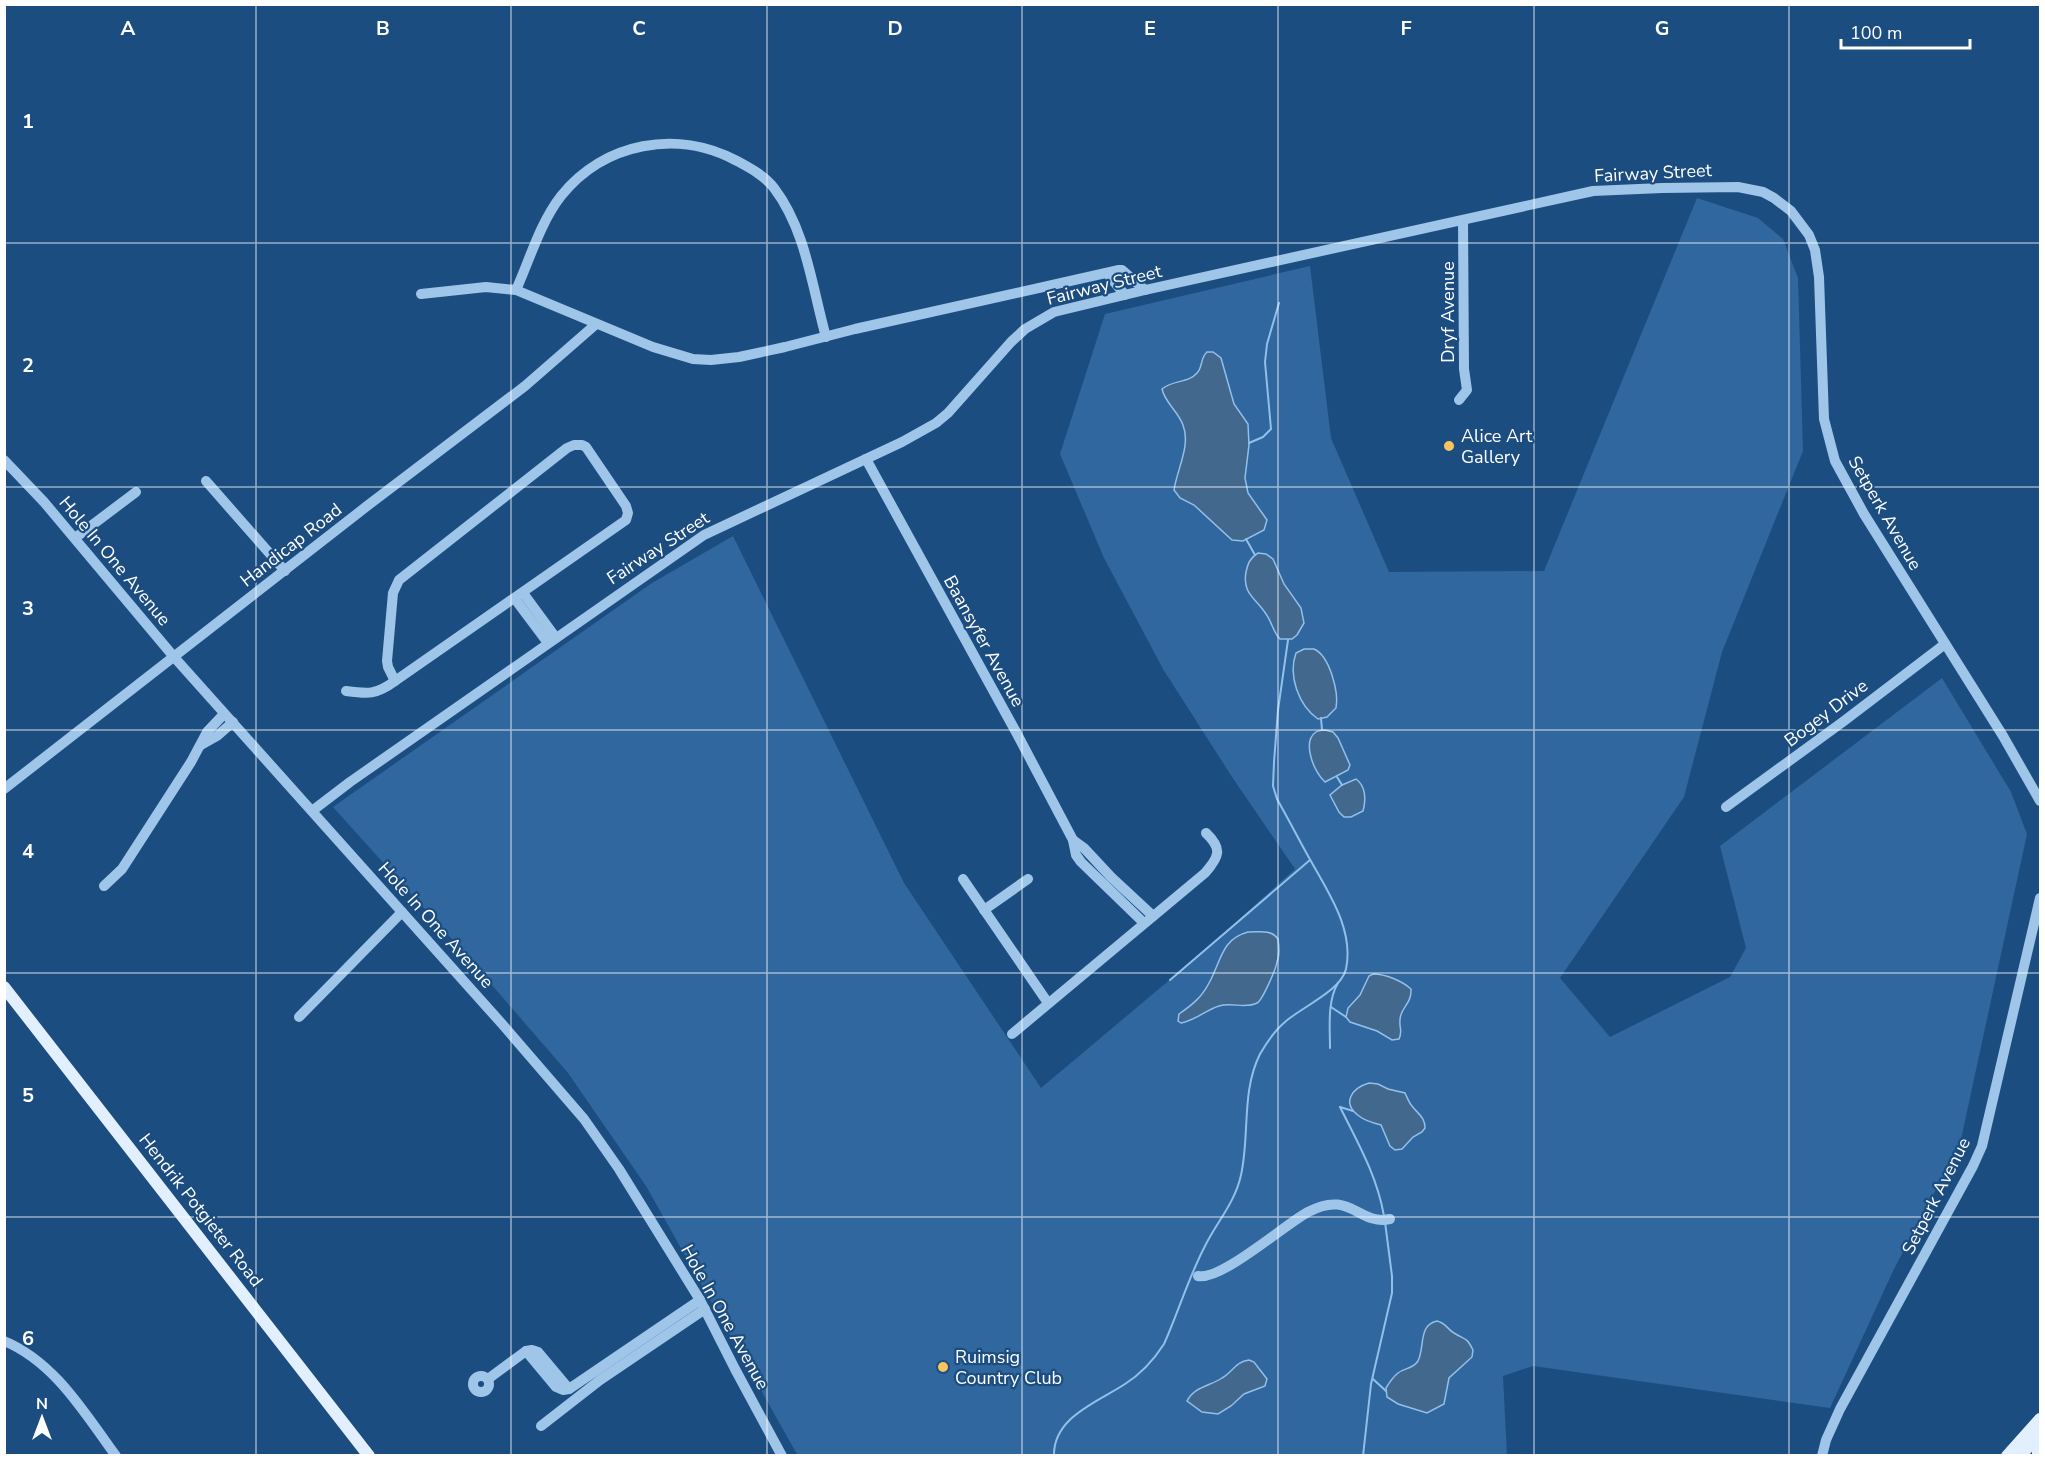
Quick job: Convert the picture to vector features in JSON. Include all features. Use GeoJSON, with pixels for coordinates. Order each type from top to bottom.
{"type":"FeatureCollection","features":[{"type":"Feature","properties":{"kind":"main road","name":"Hendrik Potgieter Road"},"geometry":{"type":"LineString","coordinates":[[4,987],[369,1455]]}},
{"type":"Feature","properties":{"kind":"main road"},"geometry":{"type":"LineString","coordinates":[[2007,1455],[2040,1419]]}},
{"type":"Feature","properties":{"kind":"main road"},"geometry":{"type":"LineString","coordinates":[[2020,1455],[2040,1436]]}},
{"type":"Feature","properties":{"kind":"main road"},"geometry":{"type":"LineString","coordinates":[[2038,1455],[2040,1436]]}},
{"type":"Feature","properties":{"kind":"street"},"geometry":{"type":"LineString","coordinates":[[516,290],[550,213],[575,181],[598,164],[624,150],[661,143],[693,144],[727,155],[755,171],[773,186],[798,229],[826,337]]}},
{"type":"Feature","properties":{"kind":"street","name":"Fairway Street"},"geometry":{"type":"LineString","coordinates":[[312,811],[350,782],[704,535],[902,442],[942,418],[995,358],[1025,329],[1054,312],[1602,190],[1738,187],[1763,192]]}},
{"type":"Feature","properties":{"kind":"street","name":"Setperk Avenue"},"geometry":{"type":"LineString","coordinates":[[1763,192],[1783,204],[1795,216],[1809,235],[1815,250],[1819,277],[1823,413],[1835,461],[1864,514],[2003,736],[2040,801]]}},
{"type":"Feature","properties":{"kind":"street","name":"Dryf Avenue"},"geometry":{"type":"LineString","coordinates":[[1459,400],[1467,390],[1464,369],[1463,220]]}},
{"type":"Feature","properties":{"kind":"street"},"geometry":{"type":"LineString","coordinates":[[421,294],[486,287],[516,290],[653,347],[693,359],[711,360],[739,357],[1122,270],[1145,290]]}},
{"type":"Feature","properties":{"kind":"street"},"geometry":{"type":"LineString","coordinates":[[1107,273],[1125,295]]}},
{"type":"Feature","properties":{"kind":"street","name":"Handicap Road"},"geometry":{"type":"LineString","coordinates":[[4,789],[525,386],[596,325]]}},
{"type":"Feature","properties":{"kind":"street"},"geometry":{"type":"LineString","coordinates":[[346,691],[377,693],[395,681],[519,596],[622,524],[627,517],[626,506],[586,447],[574,445],[567,448],[399,580],[393,593],[387,661],[395,681]]}},
{"type":"Feature","properties":{"kind":"street","name":"Baansyfer Avenue"},"geometry":{"type":"LineString","coordinates":[[866,459],[1016,732],[1073,840],[1076,855],[1107,880],[1149,920]]}},
{"type":"Feature","properties":{"kind":"street","name":"Hole In One Avenue"},"geometry":{"type":"LineString","coordinates":[[4,460],[75,538],[224,714],[503,1025],[584,1119],[629,1184],[702,1304],[782,1455]]}},
{"type":"Feature","properties":{"kind":"street"},"geometry":{"type":"LineString","coordinates":[[206,481],[285,571]]}},
{"type":"Feature","properties":{"kind":"street"},"geometry":{"type":"LineString","coordinates":[[75,538],[136,492]]}},
{"type":"Feature","properties":{"kind":"street"},"geometry":{"type":"LineString","coordinates":[[519,596],[552,640]]}},
{"type":"Feature","properties":{"kind":"street","name":"Bogey Drive"},"geometry":{"type":"LineString","coordinates":[[1726,807],[1945,644]]}},
{"type":"Feature","properties":{"kind":"street"},"geometry":{"type":"LineString","coordinates":[[104,886],[122,869],[207,732],[224,714]]}},
{"type":"Feature","properties":{"kind":"street"},"geometry":{"type":"LineString","coordinates":[[200,746],[233,723]]}},
{"type":"Feature","properties":{"kind":"street"},"geometry":{"type":"LineString","coordinates":[[1012,1034],[1205,873],[1213,864],[1218,850],[1217,843],[1206,833]]}},
{"type":"Feature","properties":{"kind":"street"},"geometry":{"type":"LineString","coordinates":[[963,879],[1048,1003]]}},
{"type":"Feature","properties":{"kind":"street"},"geometry":{"type":"LineString","coordinates":[[984,910],[1028,879]]}},
{"type":"Feature","properties":{"kind":"street","name":"Setperk Avenue"},"geometry":{"type":"LineString","coordinates":[[1822,1455],[1840,1409],[1982,1146],[2040,898]]}},
{"type":"Feature","properties":{"kind":"street"},"geometry":{"type":"LineString","coordinates":[[299,1017],[402,912]]}},
{"type":"Feature","properties":{"kind":"street"},"geometry":{"type":"LineString","coordinates":[[1198,1276],[1205,1277],[1221,1272],[1274,1234],[1323,1205],[1350,1206],[1384,1220]]}},
{"type":"Feature","properties":{"kind":"street"},"geometry":{"type":"LineString","coordinates":[[488,1379],[526,1351],[556,1387],[563,1390],[569,1389],[702,1304]]}},
{"type":"Feature","properties":{"kind":"street"},"geometry":{"type":"LineString","coordinates":[[541,1426],[702,1304]]}},
{"type":"Feature","properties":{"kind":"street"},"geometry":{"type":"LineString","coordinates":[[4,1341],[24,1351],[53,1376],[116,1455]]}},
{"type":"Feature","properties":{"kind":"shaded area","name":"Ruimsig Country Club"},"geometry":{"type":"Polygon","coordinates":[[[1697,198],[1758,218],[1783,239],[1798,278],[1803,451],[1722,652],[1684,797],[1560,978],[1610,1037],[1730,977],[1746,948],[1720,846],[1942,678],[2011,792],[2027,834],[1960,1144],[1894,1269],[1830,1408],[1533,1366],[1503,1376],[1507,1455],[798,1456],[646,1186],[568,1073],[333,807],[652,583],[733,536],[904,883],[1041,1088],[1204,951],[1295,869],[1232,777],[1163,669],[1104,558],[1060,454],[1105,314],[1310,266],[1331,438],[1389,572],[1544,571],[1697,198]]]}},
{"type":"Feature","properties":{"kind":"shaded area"},"geometry":{"type":"Polygon","coordinates":[[[1207,352],[1213,352],[1221,358],[1234,404],[1248,424],[1249,445],[1245,478],[1248,493],[1267,520],[1264,530],[1243,541],[1232,540],[1194,505],[1180,498],[1174,490],[1184,449],[1185,433],[1181,420],[1166,399],[1162,389],[1194,376],[1199,371],[1207,352]]]}},
{"type":"Feature","properties":{"kind":"shaded area"},"geometry":{"type":"Polygon","coordinates":[[[1258,553],[1266,554],[1273,559],[1284,584],[1301,608],[1304,623],[1292,639],[1280,639],[1270,620],[1246,586],[1245,579],[1249,563],[1258,553]]]}},
{"type":"Feature","properties":{"kind":"shaded area"},"geometry":{"type":"Polygon","coordinates":[[[1304,649],[1314,649],[1320,653],[1329,667],[1337,701],[1336,708],[1327,717],[1318,719],[1311,713],[1296,689],[1294,662],[1296,653],[1304,649]]]}},
{"type":"Feature","properties":{"kind":"shaded area"},"geometry":{"type":"Polygon","coordinates":[[[1325,730],[1333,732],[1338,738],[1350,765],[1348,770],[1325,782],[1317,772],[1311,758],[1310,743],[1317,732],[1325,730]]]}},
{"type":"Feature","properties":{"kind":"shaded area"},"geometry":{"type":"Polygon","coordinates":[[[1356,779],[1362,785],[1364,794],[1363,811],[1351,817],[1344,817],[1330,795],[1342,785],[1356,779]]]}},
{"type":"Feature","properties":{"kind":"shaded area"},"geometry":{"type":"Polygon","coordinates":[[[1248,932],[1268,932],[1278,939],[1279,953],[1276,966],[1259,1001],[1253,1005],[1219,1006],[1186,1022],[1178,1021],[1179,1014],[1206,988],[1227,946],[1239,935],[1248,932]]]}},
{"type":"Feature","properties":{"kind":"shaded area"},"geometry":{"type":"Polygon","coordinates":[[[1373,974],[1394,978],[1411,989],[1410,998],[1401,1016],[1399,1039],[1392,1040],[1377,1031],[1350,1022],[1346,1017],[1348,1008],[1360,995],[1369,976],[1373,974]]]}},
{"type":"Feature","properties":{"kind":"shaded area"},"geometry":{"type":"Polygon","coordinates":[[[1369,1083],[1405,1093],[1425,1124],[1422,1132],[1413,1137],[1402,1149],[1395,1150],[1390,1146],[1381,1125],[1361,1118],[1351,1106],[1351,1096],[1354,1092],[1369,1083]]]}},
{"type":"Feature","properties":{"kind":"shaded area"},"geometry":{"type":"Polygon","coordinates":[[[1437,1321],[1467,1340],[1473,1350],[1472,1357],[1449,1378],[1444,1404],[1427,1413],[1398,1404],[1387,1397],[1386,1388],[1398,1373],[1414,1366],[1418,1361],[1424,1332],[1431,1323],[1437,1321]]]}},
{"type":"Feature","properties":{"kind":"shaded area"},"geometry":{"type":"Polygon","coordinates":[[[1249,1360],[1254,1362],[1267,1379],[1265,1386],[1244,1394],[1218,1414],[1202,1412],[1187,1401],[1198,1390],[1226,1376],[1237,1365],[1249,1360]]]}},
{"type":"Feature","properties":{"kind":"waterway"},"geometry":{"type":"LineString","coordinates":[[1249,443],[1263,437],[1271,429],[1265,362],[1267,344],[1279,303]]}},
{"type":"Feature","properties":{"kind":"waterway"},"geometry":{"type":"LineString","coordinates":[[1246,539],[1255,555]]}},
{"type":"Feature","properties":{"kind":"waterway"},"geometry":{"type":"LineString","coordinates":[[1054,1456],[1056,1442],[1069,1421],[1090,1404],[1136,1376],[1164,1344],[1198,1260],[1230,1204],[1238,1185],[1244,1160],[1250,1083],[1260,1054],[1281,1025],[1328,992],[1343,977],[1346,969],[1347,941],[1339,914],[1277,799],[1273,786],[1278,710],[1288,640]]}},
{"type":"Feature","properties":{"kind":"waterway"},"geometry":{"type":"LineString","coordinates":[[1321,718],[1322,730]]}},
{"type":"Feature","properties":{"kind":"waterway"},"geometry":{"type":"LineString","coordinates":[[1337,777],[1342,785]]}},
{"type":"Feature","properties":{"kind":"waterway"},"geometry":{"type":"LineString","coordinates":[[1170,980],[1310,860]]}},
{"type":"Feature","properties":{"kind":"waterway"},"geometry":{"type":"LineString","coordinates":[[1330,1048],[1331,1006],[1338,983]]}},
{"type":"Feature","properties":{"kind":"waterway"},"geometry":{"type":"LineString","coordinates":[[1331,1007],[1346,1017]]}},
{"type":"Feature","properties":{"kind":"waterway"},"geometry":{"type":"LineString","coordinates":[[1340,1107],[1372,1173],[1384,1216]]}},
{"type":"Feature","properties":{"kind":"waterway"},"geometry":{"type":"LineString","coordinates":[[1340,1107],[1353,1111]]}},
{"type":"Feature","properties":{"kind":"waterway"},"geometry":{"type":"LineString","coordinates":[[1363,1456],[1371,1384],[1392,1293],[1385,1222]]}},
{"type":"Feature","properties":{"kind":"waterway"},"geometry":{"type":"LineString","coordinates":[[1373,1379],[1386,1391]]}},
{"type":"Feature","properties":{"kind":"place","name":"Alice Art Gallery"},"geometry":{"type":"Point","coordinates":[1449,446]}},
{"type":"Feature","properties":{"kind":"place","name":"Ruimsig Country Club"},"geometry":{"type":"Point","coordinates":[943,1367]}}]}
